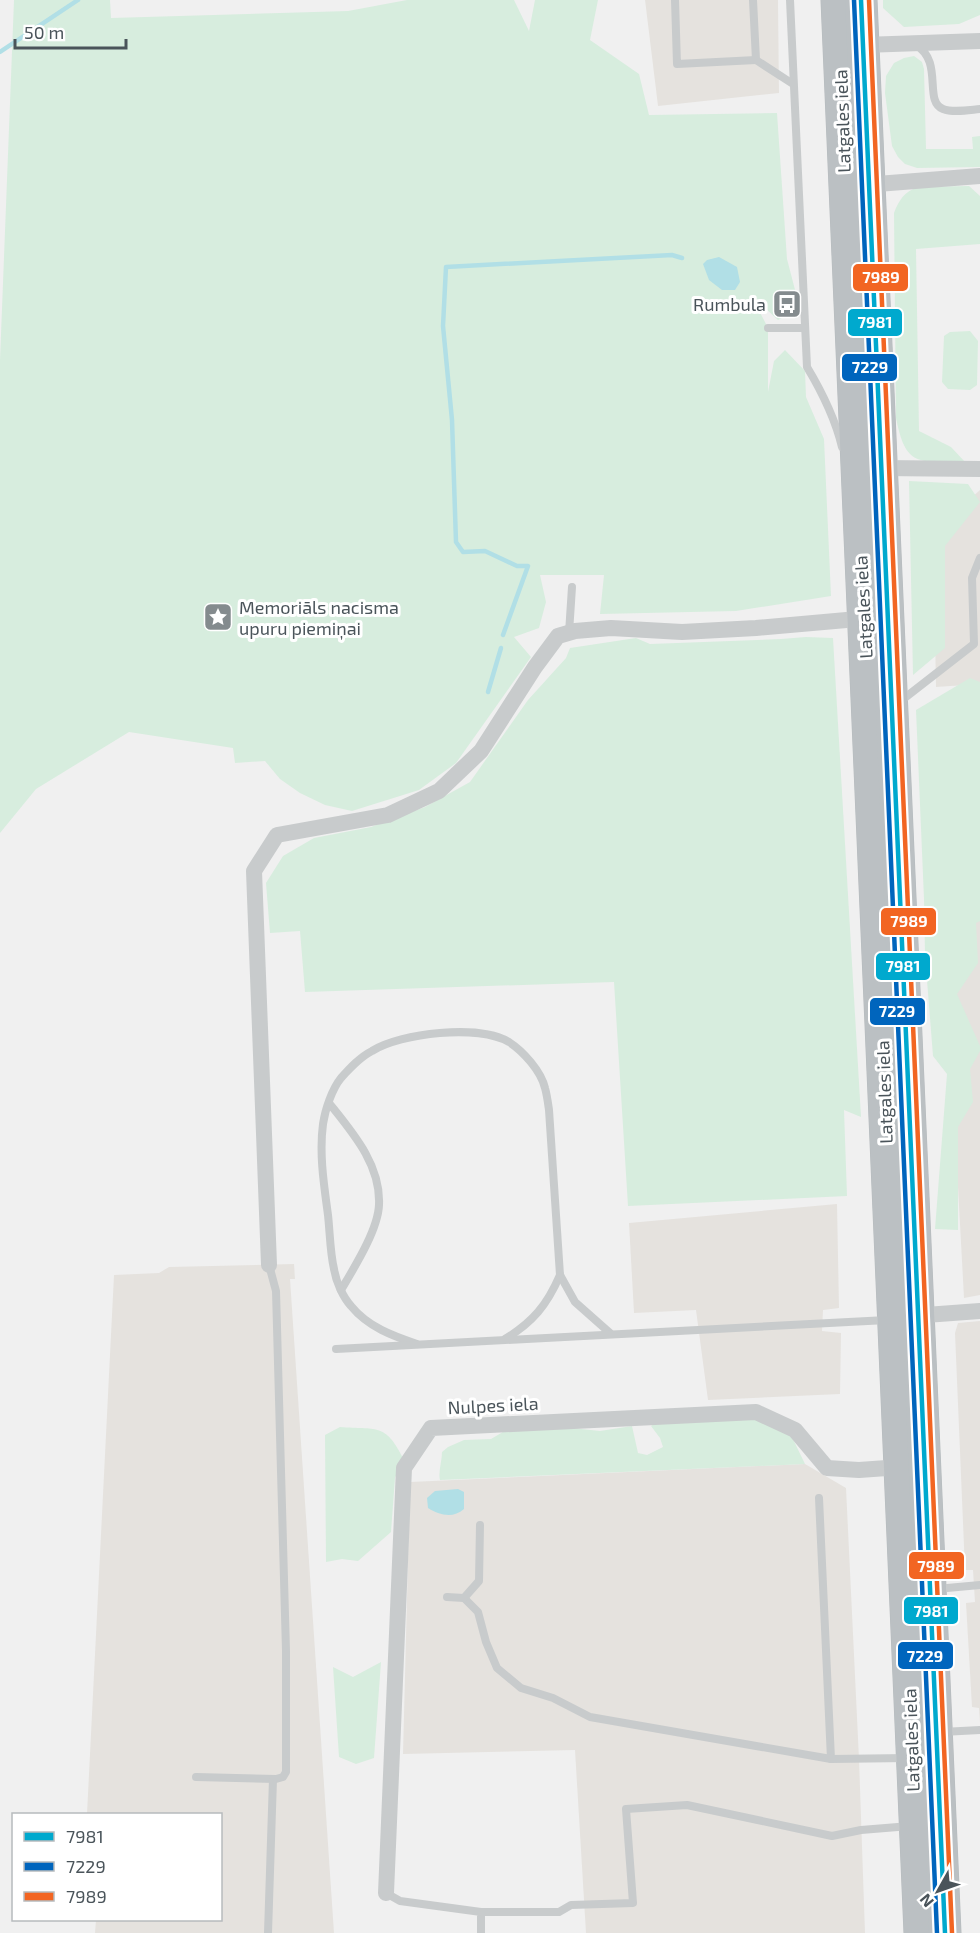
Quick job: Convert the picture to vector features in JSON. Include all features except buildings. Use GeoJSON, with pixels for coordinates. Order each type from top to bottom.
{"type":"FeatureCollection","features":[{"type":"Feature","properties":{"kind":"highway","name":"Latgales iela"},"geometry":{"type":"LineString","coordinates":[[837,0],[851,46],[857,185],[881,468],[876,618],[906,1317],[930,1589],[936,1732],[921,1769],[915,1826],[920,1933]]}},
{"type":"Feature","properties":{"kind":"highway","name":"Latgales iela"},"geometry":{"type":"LineString","coordinates":[[851,46],[861,0]]}},
{"type":"Feature","properties":{"kind":"highway","name":"Latgales iela"},"geometry":{"type":"LineString","coordinates":[[857,185],[855,528],[876,618],[894,759],[906,1317],[900,1467],[921,1769],[945,1933]]}},
{"type":"Feature","properties":{"kind":"street"},"geometry":{"type":"LineString","coordinates":[[851,46],[980,41]]}},
{"type":"Feature","properties":{"kind":"street"},"geometry":{"type":"LineString","coordinates":[[857,185],[980,176]]}},
{"type":"Feature","properties":{"kind":"street"},"geometry":{"type":"LineString","coordinates":[[881,468],[980,469]]}},
{"type":"Feature","properties":{"kind":"street"},"geometry":{"type":"LineString","coordinates":[[269,1265],[254,872],[277,835],[388,815],[439,791],[481,751],[535,667],[558,636],[611,628],[692,631],[876,618]]}},
{"type":"Feature","properties":{"kind":"street"},"geometry":{"type":"LineString","coordinates":[[906,1317],[980,1311]]}},
{"type":"Feature","properties":{"kind":"street","name":"Nulpes iela"},"geometry":{"type":"LineString","coordinates":[[386,1893],[404,1468],[431,1428],[756,1412],[795,1430],[827,1468],[859,1470],[900,1467]]}},
{"type":"Feature","properties":{"kind":"lane"},"geometry":{"type":"LineString","coordinates":[[675,0],[677,64],[756,60],[793,84]]}},
{"type":"Feature","properties":{"kind":"lane"},"geometry":{"type":"LineString","coordinates":[[753,0],[756,60]]}},
{"type":"Feature","properties":{"kind":"lane"},"geometry":{"type":"LineString","coordinates":[[790,0],[807,367],[838,428],[843,458]]}},
{"type":"Feature","properties":{"kind":"lane"},"geometry":{"type":"LineString","coordinates":[[915,44],[924,50],[930,60],[933,75],[933,100],[940,109],[951,111],[980,109]]}},
{"type":"Feature","properties":{"kind":"lane"},"geometry":{"type":"LineString","coordinates":[[768,328],[804,328]]}},
{"type":"Feature","properties":{"kind":"lane","name":"Latgales iela"},"geometry":{"type":"LineString","coordinates":[[894,759],[902,700],[974,644],[972,578],[980,558]]}},
{"type":"Feature","properties":{"kind":"lane"},"geometry":{"type":"LineString","coordinates":[[569,633],[572,586]]}},
{"type":"Feature","properties":{"kind":"lane"},"geometry":{"type":"LineString","coordinates":[[417,1344],[385,1333],[364,1319],[351,1306],[341,1290],[334,1271],[322,1162],[323,1124],[339,1080],[357,1061],[372,1050],[390,1042],[412,1037],[459,1033],[488,1035],[507,1041],[522,1052],[545,1086],[549,1110],[560,1275],[575,1302],[610,1333]]}},
{"type":"Feature","properties":{"kind":"lane"},"geometry":{"type":"LineString","coordinates":[[329,1103],[364,1150],[378,1186],[380,1207],[359,1259],[341,1290]]}},
{"type":"Feature","properties":{"kind":"lane"},"geometry":{"type":"LineString","coordinates":[[196,1777],[273,1779],[283,1778],[286,1772],[286,1651],[276,1292],[269,1265]]}},
{"type":"Feature","properties":{"kind":"lane"},"geometry":{"type":"LineString","coordinates":[[503,1339],[519,1330],[535,1316],[551,1297],[560,1275]]}},
{"type":"Feature","properties":{"kind":"lane"},"geometry":{"type":"LineString","coordinates":[[336,1349],[906,1317]]}},
{"type":"Feature","properties":{"kind":"lane"},"geometry":{"type":"LineString","coordinates":[[819,1498],[831,1759]]}},
{"type":"Feature","properties":{"kind":"lane"},"geometry":{"type":"LineString","coordinates":[[464,1598],[479,1581],[480,1526]]}},
{"type":"Feature","properties":{"kind":"lane"},"geometry":{"type":"LineString","coordinates":[[930,1589],[980,1585]]}},
{"type":"Feature","properties":{"kind":"lane"},"geometry":{"type":"LineString","coordinates":[[447,1597],[464,1598],[478,1612],[497,1668],[520,1688],[553,1698],[590,1717],[831,1759],[921,1769]]}},
{"type":"Feature","properties":{"kind":"lane"},"geometry":{"type":"LineString","coordinates":[[936,1732],[980,1730]]}},
{"type":"Feature","properties":{"kind":"lane"},"geometry":{"type":"LineString","coordinates":[[268,1933],[273,1779]]}},
{"type":"Feature","properties":{"kind":"lane"},"geometry":{"type":"LineString","coordinates":[[386,1893],[400,1901],[482,1912],[559,1912],[571,1905],[633,1903],[626,1809],[687,1805],[832,1836],[861,1830],[915,1826]]}},
{"type":"Feature","properties":{"kind":"lane"},"geometry":{"type":"LineString","coordinates":[[481,1933],[482,1912]]}},
{"type":"Feature","properties":{"kind":"shaded area"},"geometry":{"type":"Polygon","coordinates":[[[645,0],[778,0],[779,93],[658,106],[645,0]]]}},
{"type":"Feature","properties":{"kind":"shaded area"},"geometry":{"type":"Polygon","coordinates":[[[980,490],[980,684],[936,687],[933,533],[980,490]]]}},
{"type":"Feature","properties":{"kind":"shaded area"},"geometry":{"type":"Polygon","coordinates":[[[980,916],[980,1295],[964,1298],[944,927],[980,916]]]}},
{"type":"Feature","properties":{"kind":"shaded area"},"geometry":{"type":"Polygon","coordinates":[[[837,1204],[839,1308],[823,1310],[822,1331],[841,1333],[840,1394],[708,1400],[696,1310],[634,1313],[629,1223],[837,1204]]]}},
{"type":"Feature","properties":{"kind":"shaded area"},"geometry":{"type":"Polygon","coordinates":[[[294,1264],[295,1279],[290,1279],[334,1933],[95,1933],[96,1921],[222,1921],[222,1813],[87,1813],[114,1275],[159,1273],[169,1267],[294,1264]]]}},
{"type":"Feature","properties":{"kind":"shaded area"},"geometry":{"type":"Polygon","coordinates":[[[980,1321],[980,1722],[979,1708],[972,1707],[966,1603],[975,1602],[973,1570],[965,1570],[955,1333],[958,1323],[980,1321]]]}},
{"type":"Feature","properties":{"kind":"shaded area"},"geometry":{"type":"Polygon","coordinates":[[[805,1464],[846,1488],[865,1933],[586,1933],[575,1750],[403,1754],[410,1482],[805,1464]]]}},
{"type":"Feature","properties":{"kind":"green space"},"geometry":{"type":"Polygon","coordinates":[[[14,0],[110,0],[111,18],[348,11],[407,0],[514,0],[529,31],[535,0],[598,0],[590,40],[639,74],[649,115],[777,113],[787,259],[800,309],[778,320],[751,295],[768,328],[768,392],[774,361],[785,350],[805,371],[806,397],[824,439],[831,596],[736,611],[600,614],[604,575],[540,575],[546,602],[539,628],[514,637],[531,657],[456,763],[419,790],[352,811],[325,805],[300,793],[280,779],[265,761],[235,763],[233,748],[129,732],[36,789],[0,833],[0,360],[14,0]]]}},
{"type":"Feature","properties":{"kind":"green space"},"geometry":{"type":"Polygon","coordinates":[[[883,0],[980,0],[980,15],[959,24],[904,27],[883,8],[883,0]]]}},
{"type":"Feature","properties":{"kind":"green space"},"geometry":{"type":"Polygon","coordinates":[[[914,56],[922,62],[924,69],[926,149],[973,149],[972,137],[980,136],[980,167],[917,168],[905,164],[898,157],[892,146],[885,93],[886,76],[894,63],[914,56]]]}},
{"type":"Feature","properties":{"kind":"green space"},"geometry":{"type":"Polygon","coordinates":[[[969,186],[980,196],[980,244],[916,249],[919,431],[951,447],[965,462],[926,461],[910,454],[900,434],[896,418],[894,213],[903,197],[918,187],[969,186]]]}},
{"type":"Feature","properties":{"kind":"green space"},"geometry":{"type":"Polygon","coordinates":[[[970,331],[978,341],[977,385],[970,390],[948,389],[942,382],[944,336],[950,332],[970,331]]]}},
{"type":"Feature","properties":{"kind":"green space"},"geometry":{"type":"Polygon","coordinates":[[[909,481],[968,484],[980,502],[945,546],[945,648],[913,675],[909,481]]]}},
{"type":"Feature","properties":{"kind":"green space"},"geometry":{"type":"Polygon","coordinates":[[[806,637],[833,638],[861,1117],[844,1110],[847,1196],[628,1206],[614,982],[305,992],[300,931],[270,933],[266,883],[283,856],[314,838],[371,827],[425,807],[470,782],[528,700],[566,658],[570,648],[636,638],[650,644],[806,637]]]}},
{"type":"Feature","properties":{"kind":"green space"},"geometry":{"type":"Polygon","coordinates":[[[970,678],[980,682],[980,921],[976,923],[978,963],[957,994],[980,1046],[980,1051],[970,1069],[973,1102],[958,1127],[958,1230],[935,1229],[947,1074],[933,1056],[925,955],[916,710],[970,678]]]}},
{"type":"Feature","properties":{"kind":"green space"},"geometry":{"type":"Polygon","coordinates":[[[759,1418],[791,1435],[805,1464],[440,1480],[442,1452],[448,1447],[464,1440],[491,1439],[508,1429],[572,1428],[600,1431],[632,1426],[638,1453],[647,1455],[663,1447],[660,1438],[651,1426],[660,1420],[759,1418]]]}},
{"type":"Feature","properties":{"kind":"green space"},"geometry":{"type":"Polygon","coordinates":[[[340,1427],[371,1429],[385,1433],[397,1446],[403,1458],[395,1478],[391,1532],[358,1561],[342,1559],[326,1562],[325,1435],[340,1427]]]}},
{"type":"Feature","properties":{"kind":"green space"},"geometry":{"type":"Polygon","coordinates":[[[381,1662],[374,1758],[356,1764],[339,1757],[333,1667],[353,1677],[381,1662]]]}},
{"type":"Feature","properties":{"kind":"water"},"geometry":{"type":"Polygon","coordinates":[[[719,257],[737,267],[740,282],[735,290],[722,290],[709,280],[703,264],[707,260],[719,257]]]}},
{"type":"Feature","properties":{"kind":"water"},"geometry":{"type":"Polygon","coordinates":[[[458,1489],[464,1492],[464,1509],[460,1512],[446,1515],[428,1508],[427,1498],[435,1491],[458,1489]]]}},
{"type":"Feature","properties":{"kind":"waterway"},"geometry":{"type":"LineString","coordinates":[[0,52],[78,0]]}},
{"type":"Feature","properties":{"kind":"waterway"},"geometry":{"type":"LineString","coordinates":[[503,635],[528,566],[517,566],[485,551],[463,552],[456,542],[452,420],[443,326],[446,267],[672,255],[682,258]]}},
{"type":"Feature","properties":{"kind":"waterway"},"geometry":{"type":"LineString","coordinates":[[488,692],[501,648]]}},
{"type":"Feature","properties":{"kind":"transit line","name":"7229"},"geometry":{"type":"LineString","coordinates":[[854,0],[937,1933]]}},
{"type":"Feature","properties":{"kind":"transit line","name":"7981"},"geometry":{"type":"LineString","coordinates":[[861,0],[945,1933]]}},
{"type":"Feature","properties":{"kind":"transit line","name":"7989"},"geometry":{"type":"LineString","coordinates":[[869,0],[952,1933]]}},
{"type":"Feature","properties":{"kind":"place","name":"Rumbula"},"geometry":{"type":"Point","coordinates":[787,304]}},
{"type":"Feature","properties":{"kind":"place","name":"Memoriāls nacisma upuru piemiņai"},"geometry":{"type":"Point","coordinates":[218,617]}}]}
